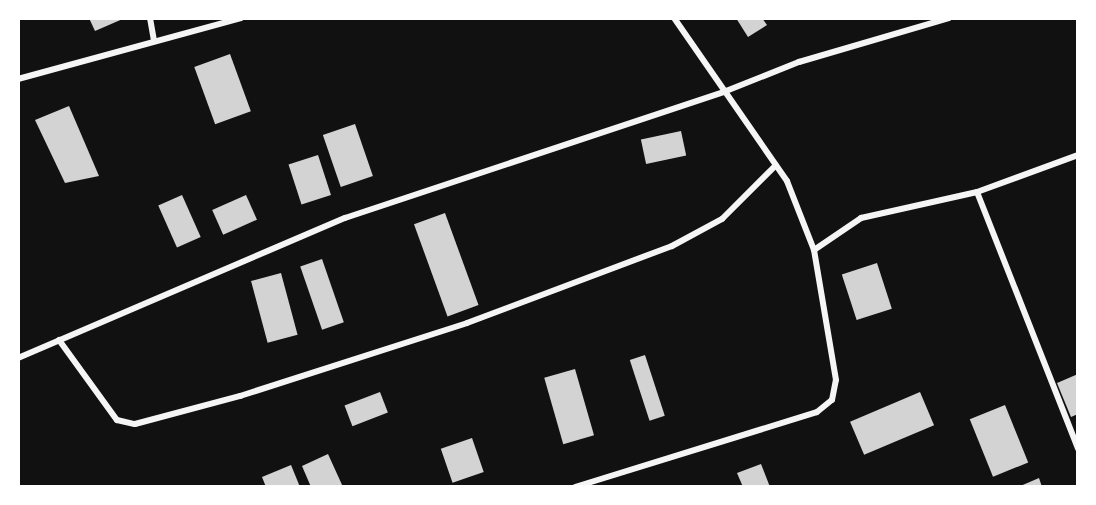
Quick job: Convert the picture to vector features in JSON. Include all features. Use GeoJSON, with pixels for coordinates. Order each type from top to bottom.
{"type":"FeatureCollection","features":[{"type":"Feature","properties":{"kind":"street"},"geometry":{"type":"LineString","coordinates":[[150,18],[154,40]]}},
{"type":"Feature","properties":{"kind":"street"},"geometry":{"type":"LineString","coordinates":[[18,79],[241,18]]}},
{"type":"Feature","properties":{"kind":"street"},"geometry":{"type":"LineString","coordinates":[[18,358],[345,218],[726,91],[799,62],[949,18]]}},
{"type":"Feature","properties":{"kind":"street"},"geometry":{"type":"LineString","coordinates":[[575,487],[817,412],[832,400],[836,380],[814,250],[787,181],[677,19]]}},
{"type":"Feature","properties":{"kind":"street"},"geometry":{"type":"LineString","coordinates":[[814,250],[861,218],[977,192],[1078,155]]}},
{"type":"Feature","properties":{"kind":"street"},"geometry":{"type":"LineString","coordinates":[[59,340],[117,420],[135,424],[240,396],[456,327],[672,246],[722,219],[776,165]]}},
{"type":"Feature","properties":{"kind":"street"},"geometry":{"type":"LineString","coordinates":[[977,192],[1078,449]]}},
{"type":"Feature","properties":{"kind":"building"},"geometry":{"type":"Polygon","coordinates":[[[89,18],[125,18],[95,31],[89,18]]]}},
{"type":"Feature","properties":{"kind":"building"},"geometry":{"type":"Polygon","coordinates":[[[736,18],[762,18],[767,25],[748,37],[736,18]]]}},
{"type":"Feature","properties":{"kind":"building"},"geometry":{"type":"Polygon","coordinates":[[[230,54],[251,111],[215,124],[194,67],[230,54]]]}},
{"type":"Feature","properties":{"kind":"building"},"geometry":{"type":"Polygon","coordinates":[[[69,106],[99,176],[65,183],[35,120],[69,106]]]}},
{"type":"Feature","properties":{"kind":"building"},"geometry":{"type":"Polygon","coordinates":[[[355,124],[373,176],[341,187],[323,135],[355,124]]]}},
{"type":"Feature","properties":{"kind":"building"},"geometry":{"type":"Polygon","coordinates":[[[681,131],[686,155],[646,164],[641,140],[681,131]]]}},
{"type":"Feature","properties":{"kind":"building"},"geometry":{"type":"Polygon","coordinates":[[[318,155],[331,195],[301,205],[289,165],[318,155]]]}},
{"type":"Feature","properties":{"kind":"building"},"geometry":{"type":"Polygon","coordinates":[[[182,195],[201,237],[177,248],[158,206],[182,195]]]}},
{"type":"Feature","properties":{"kind":"building"},"geometry":{"type":"Polygon","coordinates":[[[246,195],[257,220],[223,235],[212,210],[246,195]]]}},
{"type":"Feature","properties":{"kind":"building"},"geometry":{"type":"Polygon","coordinates":[[[445,213],[479,305],[448,316],[414,224],[445,213]]]}},
{"type":"Feature","properties":{"kind":"building"},"geometry":{"type":"Polygon","coordinates":[[[322,259],[344,322],[322,330],[300,266],[322,259]]]}},
{"type":"Feature","properties":{"kind":"building"},"geometry":{"type":"Polygon","coordinates":[[[877,263],[892,309],[857,320],[842,274],[877,263]]]}},
{"type":"Feature","properties":{"kind":"building"},"geometry":{"type":"Polygon","coordinates":[[[281,273],[298,335],[268,343],[251,281],[281,273]]]}},
{"type":"Feature","properties":{"kind":"building"},"geometry":{"type":"Polygon","coordinates":[[[645,355],[665,416],[650,421],[630,360],[645,355]]]}},
{"type":"Feature","properties":{"kind":"building"},"geometry":{"type":"Polygon","coordinates":[[[575,369],[594,435],[563,444],[544,378],[575,369]]]}},
{"type":"Feature","properties":{"kind":"building"},"geometry":{"type":"Polygon","coordinates":[[[1078,374],[1078,414],[1071,417],[1057,383],[1078,374]]]}},
{"type":"Feature","properties":{"kind":"building"},"geometry":{"type":"Polygon","coordinates":[[[380,392],[388,413],[352,426],[345,406],[380,392]]]}},
{"type":"Feature","properties":{"kind":"building"},"geometry":{"type":"Polygon","coordinates":[[[920,392],[934,425],[864,455],[850,422],[920,392]]]}},
{"type":"Feature","properties":{"kind":"building"},"geometry":{"type":"Polygon","coordinates":[[[1005,405],[1028,462],[993,477],[970,419],[1005,405]]]}},
{"type":"Feature","properties":{"kind":"building"},"geometry":{"type":"Polygon","coordinates":[[[472,438],[484,472],[453,483],[441,449],[472,438]]]}},
{"type":"Feature","properties":{"kind":"building"},"geometry":{"type":"Polygon","coordinates":[[[328,454],[343,487],[311,487],[302,466],[328,454]]]}},
{"type":"Feature","properties":{"kind":"building"},"geometry":{"type":"Polygon","coordinates":[[[761,464],[770,487],[743,487],[737,473],[761,464]]]}},
{"type":"Feature","properties":{"kind":"building"},"geometry":{"type":"Polygon","coordinates":[[[291,465],[300,487],[266,487],[262,477],[291,465]]]}},
{"type":"Feature","properties":{"kind":"building"},"geometry":{"type":"Polygon","coordinates":[[[1039,478],[1042,487],[1018,487],[1039,478]]]}}]}
